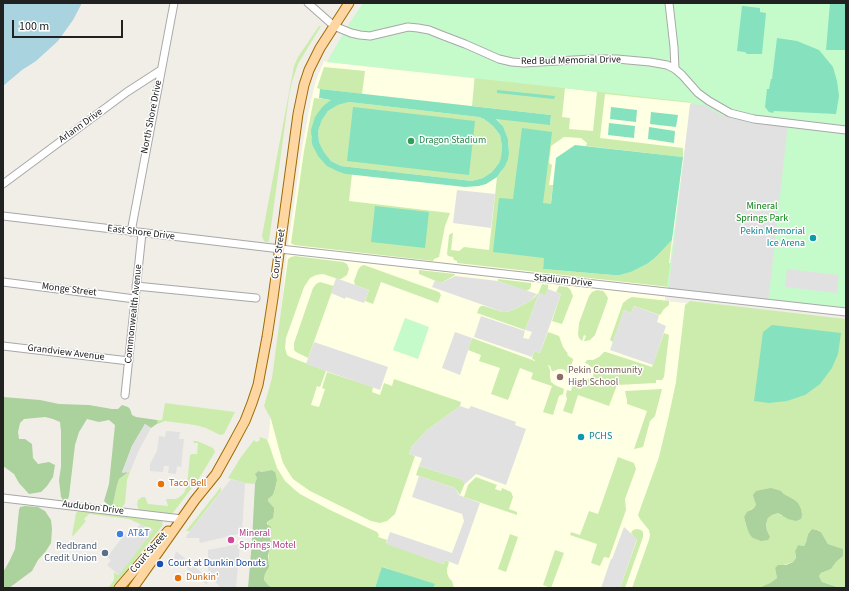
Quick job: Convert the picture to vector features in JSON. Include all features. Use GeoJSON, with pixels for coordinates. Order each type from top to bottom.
{"type":"FeatureCollection","features":[{"type":"Feature","properties":{"kind":"main road","name":"Court Street"},"geometry":{"type":"LineString","coordinates":[[133,588],[181,518],[216,474],[227,456],[252,403],[262,367],[298,114],[304,85],[312,63],[349,3]]}},
{"type":"Feature","properties":{"kind":"main road","name":"Court Street"},"geometry":{"type":"LineString","coordinates":[[119,588],[181,518]]}},
{"type":"Feature","properties":{"kind":"street","name":"North Shore Drive"},"geometry":{"type":"LineString","coordinates":[[131,232],[174,3]]}},
{"type":"Feature","properties":{"kind":"street","name":"Red Bud Memorial Drive"},"geometry":{"type":"LineString","coordinates":[[308,3],[334,26],[351,33],[370,36],[408,27],[418,28],[429,30],[499,59],[512,62],[524,63],[617,59],[667,65],[682,75],[698,93],[730,113],[754,119],[846,130]]}},
{"type":"Feature","properties":{"kind":"street"},"geometry":{"type":"LineString","coordinates":[[669,3],[675,69]]}},
{"type":"Feature","properties":{"kind":"street","name":"Arlann Drive"},"geometry":{"type":"LineString","coordinates":[[3,184],[127,92],[161,70]]}},
{"type":"Feature","properties":{"kind":"street","name":"East Shore Drive"},"geometry":{"type":"LineString","coordinates":[[3,216],[279,249]]}},
{"type":"Feature","properties":{"kind":"street","name":"Commonwealth Avenue"},"geometry":{"type":"LineString","coordinates":[[125,395],[142,233]]}},
{"type":"Feature","properties":{"kind":"street","name":"Stadium Drive"},"geometry":{"type":"LineString","coordinates":[[279,249],[846,312]]}},
{"type":"Feature","properties":{"kind":"street","name":"Monge Street"},"geometry":{"type":"LineString","coordinates":[[3,282],[135,299]]}},
{"type":"Feature","properties":{"kind":"street"},"geometry":{"type":"LineString","coordinates":[[136,286],[256,298]]}},
{"type":"Feature","properties":{"kind":"street","name":"Grandview Avenue"},"geometry":{"type":"LineString","coordinates":[[3,346],[129,361]]}},
{"type":"Feature","properties":{"kind":"street","name":"Audubon Drive"},"geometry":{"type":"LineString","coordinates":[[3,498],[181,518]]}},
{"type":"Feature","properties":{"kind":"shaded area","name":"Pekin Community High School"},"geometry":{"type":"Polygon","coordinates":[[[324,61],[691,102],[665,301],[846,321],[846,588],[251,588],[269,433],[287,252],[302,148],[310,105],[316,80],[324,61]]]}},
{"type":"Feature","properties":{"kind":"shaded area"},"geometry":{"type":"Polygon","coordinates":[[[690,104],[704,105],[721,115],[788,123],[768,304],[668,294],[690,104]]]}},
{"type":"Feature","properties":{"kind":"shaded area"},"geometry":{"type":"Polygon","coordinates":[[[457,190],[495,194],[491,228],[453,223],[457,190]]]}},
{"type":"Feature","properties":{"kind":"shaded area"},"geometry":{"type":"Polygon","coordinates":[[[787,269],[839,275],[837,293],[785,287],[787,269]]]}},
{"type":"Feature","properties":{"kind":"shaded area"},"geometry":{"type":"Polygon","coordinates":[[[455,276],[498,281],[537,294],[530,301],[515,309],[503,312],[432,287],[435,280],[441,283],[455,276]]]}},
{"type":"Feature","properties":{"kind":"shaded area"},"geometry":{"type":"Polygon","coordinates":[[[336,278],[369,290],[364,303],[346,297],[345,299],[331,293],[336,278]]]}},
{"type":"Feature","properties":{"kind":"shaded area"},"geometry":{"type":"Polygon","coordinates":[[[548,289],[561,294],[540,353],[534,351],[532,357],[474,337],[481,316],[525,331],[523,338],[529,339],[532,332],[525,330],[539,293],[545,295],[548,289]]]}},
{"type":"Feature","properties":{"kind":"shaded area"},"geometry":{"type":"Polygon","coordinates":[[[634,306],[659,315],[657,322],[666,326],[653,365],[610,350],[624,310],[631,313],[634,306]]]}},
{"type":"Feature","properties":{"kind":"shaded area"},"geometry":{"type":"Polygon","coordinates":[[[455,332],[472,338],[460,375],[442,368],[455,332]]]}},
{"type":"Feature","properties":{"kind":"shaded area"},"geometry":{"type":"Polygon","coordinates":[[[314,342],[388,367],[380,390],[306,364],[314,342]]]}},
{"type":"Feature","properties":{"kind":"shaded area"},"geometry":{"type":"Polygon","coordinates":[[[460,406],[469,409],[471,406],[516,422],[515,425],[526,429],[506,485],[476,474],[465,484],[461,479],[419,466],[422,458],[409,454],[412,446],[427,430],[460,406]]]}},
{"type":"Feature","properties":{"kind":"shaded area"},"geometry":{"type":"Polygon","coordinates":[[[145,424],[151,428],[139,450],[130,472],[122,473],[132,446],[145,424]]]}},
{"type":"Feature","properties":{"kind":"shaded area"},"geometry":{"type":"Polygon","coordinates":[[[166,431],[180,432],[179,439],[184,439],[181,467],[177,466],[176,474],[168,473],[169,466],[164,466],[163,472],[150,471],[150,464],[157,451],[159,436],[165,437],[166,431]]]}},
{"type":"Feature","properties":{"kind":"shaded area"},"geometry":{"type":"Polygon","coordinates":[[[419,476],[455,488],[459,495],[480,503],[458,565],[445,560],[443,564],[386,544],[390,532],[452,553],[464,521],[462,514],[412,497],[419,476]]]}},
{"type":"Feature","properties":{"kind":"shaded area"},"geometry":{"type":"Polygon","coordinates":[[[231,479],[245,483],[242,533],[200,543],[199,538],[186,538],[187,535],[231,479]]]}},
{"type":"Feature","properties":{"kind":"shaded area"},"geometry":{"type":"Polygon","coordinates":[[[140,524],[153,530],[119,575],[107,565],[111,560],[107,557],[125,534],[130,538],[140,524]]]}},
{"type":"Feature","properties":{"kind":"shaded area"},"geometry":{"type":"Polygon","coordinates":[[[624,527],[637,539],[620,588],[601,588],[611,559],[624,527]]]}},
{"type":"Feature","properties":{"kind":"shaded area"},"geometry":{"type":"Polygon","coordinates":[[[240,544],[236,588],[221,588],[208,574],[208,550],[240,544]]]}},
{"type":"Feature","properties":{"kind":"shaded area"},"geometry":{"type":"Polygon","coordinates":[[[176,551],[208,578],[207,585],[174,558],[176,551]]]}},
{"type":"Feature","properties":{"kind":"green space","name":"Mineral Springs Park"},"geometry":{"type":"Polygon","coordinates":[[[363,3],[846,3],[846,308],[667,288],[691,102],[327,62],[345,30],[363,3]]]}},
{"type":"Feature","properties":{"kind":"green space"},"geometry":{"type":"Polygon","coordinates":[[[830,3],[846,3],[846,50],[826,50],[830,3]]]}},
{"type":"Feature","properties":{"kind":"green space"},"geometry":{"type":"Polygon","coordinates":[[[742,6],[760,8],[760,12],[766,13],[762,54],[747,54],[745,52],[737,51],[742,6]]]}},
{"type":"Feature","properties":{"kind":"green space"},"geometry":{"type":"Polygon","coordinates":[[[319,26],[321,26],[298,64],[292,82],[269,241],[265,242],[262,236],[294,66],[298,57],[319,26]]]}},
{"type":"Feature","properties":{"kind":"green space"},"geometry":{"type":"Polygon","coordinates":[[[777,38],[797,41],[819,50],[833,67],[839,96],[836,114],[774,111],[773,113],[769,112],[765,107],[767,89],[769,89],[772,79],[777,38]]]}},
{"type":"Feature","properties":{"kind":"green space"},"geometry":{"type":"Polygon","coordinates":[[[476,62],[677,90],[692,103],[605,94],[600,138],[683,148],[683,157],[586,146],[587,143],[581,138],[564,137],[551,146],[549,163],[552,165],[549,185],[553,185],[543,269],[620,275],[631,272],[647,264],[672,240],[669,263],[672,263],[669,287],[457,263],[453,257],[448,256],[449,235],[452,233],[451,250],[459,251],[464,247],[489,250],[497,177],[501,172],[509,153],[508,139],[503,126],[496,118],[550,124],[551,115],[472,106],[476,62]],[[565,88],[562,117],[570,118],[569,129],[593,131],[597,92],[565,88]]]}},
{"type":"Feature","properties":{"kind":"green space"},"geometry":{"type":"Polygon","coordinates":[[[324,67],[365,71],[362,94],[317,88],[324,67]]]}},
{"type":"Feature","properties":{"kind":"green space"},"geometry":{"type":"Polygon","coordinates":[[[320,89],[551,115],[550,125],[496,119],[503,126],[508,139],[509,153],[505,166],[497,177],[486,184],[465,187],[346,174],[327,166],[318,156],[312,144],[311,130],[315,117],[323,106],[331,100],[319,98],[320,89]],[[349,102],[338,105],[328,111],[322,120],[318,131],[319,142],[331,161],[341,166],[472,181],[483,178],[492,172],[499,163],[501,157],[502,146],[500,135],[493,126],[479,117],[349,102]]]}},
{"type":"Feature","properties":{"kind":"green space"},"geometry":{"type":"Polygon","coordinates":[[[497,90],[555,96],[554,99],[497,93],[497,90]]]}},
{"type":"Feature","properties":{"kind":"green space"},"geometry":{"type":"Polygon","coordinates":[[[314,98],[332,100],[323,106],[311,137],[339,172],[352,174],[349,201],[450,213],[445,226],[439,257],[433,261],[294,245],[291,243],[304,151],[314,98]]]}},
{"type":"Feature","properties":{"kind":"green space"},"geometry":{"type":"Polygon","coordinates":[[[349,102],[479,117],[484,119],[493,126],[500,135],[502,146],[499,163],[492,172],[483,178],[472,181],[341,166],[331,161],[324,152],[319,142],[318,131],[322,120],[328,111],[338,105],[349,102]]]}},
{"type":"Feature","properties":{"kind":"green space"},"geometry":{"type":"Polygon","coordinates":[[[353,107],[475,121],[469,175],[347,161],[353,107]]]}},
{"type":"Feature","properties":{"kind":"green space"},"geometry":{"type":"Polygon","coordinates":[[[611,107],[637,110],[636,122],[610,119],[611,107]]]}},
{"type":"Feature","properties":{"kind":"green space"},"geometry":{"type":"Polygon","coordinates":[[[651,112],[678,115],[676,127],[650,124],[651,112]]]}},
{"type":"Feature","properties":{"kind":"green space"},"geometry":{"type":"Polygon","coordinates":[[[609,123],[635,126],[634,138],[608,135],[609,123]]]}},
{"type":"Feature","properties":{"kind":"green space"},"geometry":{"type":"Polygon","coordinates":[[[649,127],[675,131],[674,143],[648,139],[649,127]]]}},
{"type":"Feature","properties":{"kind":"green space"},"geometry":{"type":"Polygon","coordinates":[[[522,128],[552,132],[543,203],[551,204],[556,158],[575,145],[683,157],[672,240],[647,264],[631,272],[620,275],[543,269],[544,258],[493,252],[499,198],[513,199],[522,128]]]}},
{"type":"Feature","properties":{"kind":"green space"},"geometry":{"type":"Polygon","coordinates":[[[375,206],[429,212],[425,248],[371,242],[375,206]]]}},
{"type":"Feature","properties":{"kind":"green space"},"geometry":{"type":"Polygon","coordinates":[[[295,256],[343,262],[347,264],[349,269],[347,275],[341,279],[323,274],[310,278],[304,287],[286,338],[285,348],[287,355],[326,371],[320,387],[317,386],[311,405],[319,407],[325,389],[322,388],[327,372],[373,387],[372,392],[380,395],[384,383],[392,386],[394,379],[461,402],[460,406],[427,430],[412,446],[409,454],[415,456],[395,514],[387,521],[380,523],[371,521],[310,491],[293,479],[283,463],[271,419],[264,406],[272,378],[288,259],[295,256]]]}},
{"type":"Feature","properties":{"kind":"green space"},"geometry":{"type":"Polygon","coordinates":[[[364,265],[439,292],[441,295],[438,303],[381,282],[373,304],[365,301],[369,290],[355,285],[354,281],[358,270],[364,265]]]}},
{"type":"Feature","properties":{"kind":"green space"},"geometry":{"type":"Polygon","coordinates":[[[419,270],[455,275],[441,283],[419,274],[419,270]]]}},
{"type":"Feature","properties":{"kind":"green space"},"geometry":{"type":"Polygon","coordinates":[[[498,279],[531,283],[531,286],[530,289],[526,291],[498,281],[498,279]]]}},
{"type":"Feature","properties":{"kind":"green space"},"geometry":{"type":"Polygon","coordinates":[[[320,282],[334,286],[308,358],[294,350],[294,343],[313,288],[320,282]]]}},
{"type":"Feature","properties":{"kind":"green space"},"geometry":{"type":"Polygon","coordinates":[[[542,284],[548,285],[548,289],[545,296],[539,293],[525,330],[477,313],[481,306],[503,312],[515,309],[535,297],[542,284]]]}},
{"type":"Feature","properties":{"kind":"green space"},"geometry":{"type":"Polygon","coordinates":[[[559,286],[570,289],[573,296],[562,324],[552,321],[561,294],[556,292],[559,286]]]}},
{"type":"Feature","properties":{"kind":"green space"},"geometry":{"type":"Polygon","coordinates":[[[597,290],[605,293],[608,298],[607,302],[595,335],[590,340],[584,341],[586,336],[584,335],[582,341],[578,334],[579,323],[589,296],[592,292],[597,290]]]}},
{"type":"Feature","properties":{"kind":"green space"},"geometry":{"type":"Polygon","coordinates":[[[632,297],[669,301],[669,305],[660,315],[634,306],[631,313],[624,310],[613,342],[610,340],[623,303],[632,297]]]}},
{"type":"Feature","properties":{"kind":"green space"},"geometry":{"type":"Polygon","coordinates":[[[690,301],[846,319],[846,588],[840,588],[822,582],[819,576],[821,573],[831,569],[841,558],[842,549],[828,544],[821,532],[812,529],[808,534],[804,546],[798,545],[795,551],[796,558],[793,562],[775,568],[777,578],[761,587],[632,588],[650,535],[649,530],[638,515],[659,457],[669,415],[676,382],[685,305],[690,301]],[[781,491],[755,501],[756,505],[754,508],[751,509],[744,517],[751,535],[767,531],[766,524],[768,518],[772,515],[778,513],[782,516],[793,499],[781,491]]]}},
{"type":"Feature","properties":{"kind":"green space"},"geometry":{"type":"Polygon","coordinates":[[[405,318],[429,327],[418,359],[393,350],[405,318]]]}},
{"type":"Feature","properties":{"kind":"green space"},"geometry":{"type":"Polygon","coordinates":[[[772,325],[841,333],[838,354],[832,368],[820,384],[805,395],[787,401],[769,403],[754,401],[763,332],[772,325]]]}},
{"type":"Feature","properties":{"kind":"green space"},"geometry":{"type":"Polygon","coordinates":[[[548,332],[559,336],[563,347],[568,354],[567,355],[573,359],[568,374],[562,369],[552,371],[548,365],[551,382],[564,389],[563,394],[559,396],[553,415],[543,412],[552,386],[531,379],[533,373],[520,368],[508,400],[491,394],[500,368],[479,361],[481,355],[468,350],[472,338],[535,361],[532,359],[534,351],[540,353],[548,332]]]}},
{"type":"Feature","properties":{"kind":"green space"},"geometry":{"type":"Polygon","coordinates":[[[664,333],[669,335],[664,377],[662,380],[656,380],[656,383],[617,385],[609,406],[578,395],[572,414],[563,411],[567,399],[567,390],[571,391],[573,378],[584,381],[593,376],[593,367],[585,363],[587,360],[593,360],[606,352],[652,367],[664,333]]]}},
{"type":"Feature","properties":{"kind":"green space"},"geometry":{"type":"Polygon","coordinates":[[[662,389],[655,416],[650,421],[643,447],[634,449],[647,411],[627,404],[625,391],[662,389]]]}},
{"type":"Feature","properties":{"kind":"green space"},"geometry":{"type":"Polygon","coordinates":[[[3,397],[40,400],[59,404],[89,405],[112,409],[118,409],[122,405],[128,407],[132,415],[136,417],[157,420],[158,423],[151,428],[145,424],[132,446],[122,472],[127,473],[119,479],[113,504],[111,506],[104,501],[109,484],[115,425],[109,420],[99,422],[87,419],[79,432],[75,445],[69,496],[68,499],[63,500],[61,497],[59,480],[61,467],[60,422],[45,417],[24,419],[20,423],[18,432],[19,439],[25,439],[32,444],[33,458],[38,464],[49,462],[55,465],[53,477],[47,486],[41,492],[29,494],[19,483],[14,474],[3,466],[3,397]]]}},
{"type":"Feature","properties":{"kind":"green space"},"geometry":{"type":"Polygon","coordinates":[[[165,403],[235,412],[224,434],[220,435],[206,428],[195,425],[165,421],[158,424],[157,420],[162,420],[165,403]]]}},
{"type":"Feature","properties":{"kind":"green space"},"geometry":{"type":"Polygon","coordinates":[[[259,437],[266,439],[269,444],[277,468],[285,481],[300,494],[377,532],[379,535],[378,537],[387,540],[386,543],[443,564],[445,560],[449,562],[447,573],[454,588],[433,588],[434,585],[383,567],[375,588],[276,588],[269,586],[264,580],[268,569],[271,543],[271,531],[267,522],[273,516],[274,509],[268,499],[273,495],[277,480],[271,470],[256,472],[257,478],[255,484],[228,478],[254,440],[256,442],[259,441],[259,437]]]}},
{"type":"Feature","properties":{"kind":"green space"},"geometry":{"type":"Polygon","coordinates":[[[193,441],[197,441],[213,448],[215,452],[198,480],[172,514],[139,510],[137,505],[138,500],[142,497],[145,497],[148,504],[168,506],[166,499],[178,498],[184,493],[187,485],[190,455],[197,454],[198,443],[194,443],[193,441]]]}},
{"type":"Feature","properties":{"kind":"green space"},"geometry":{"type":"Polygon","coordinates":[[[618,457],[634,463],[636,469],[625,499],[626,510],[609,558],[604,557],[600,566],[591,563],[597,544],[570,535],[571,532],[580,535],[589,511],[598,514],[618,457]]]}},
{"type":"Feature","properties":{"kind":"green space"},"geometry":{"type":"Polygon","coordinates":[[[419,466],[461,479],[465,483],[460,495],[455,488],[416,475],[419,466]]]}},
{"type":"Feature","properties":{"kind":"green space"},"geometry":{"type":"Polygon","coordinates":[[[271,470],[275,472],[277,480],[273,495],[268,499],[274,508],[274,512],[273,518],[267,522],[267,524],[271,527],[271,543],[268,556],[269,567],[265,574],[264,580],[269,586],[276,588],[248,588],[255,484],[257,478],[255,474],[258,471],[262,472],[271,470]]]}},
{"type":"Feature","properties":{"kind":"green space"},"geometry":{"type":"Polygon","coordinates":[[[127,472],[130,472],[127,480],[125,503],[122,508],[109,506],[113,504],[119,479],[127,472]]]}},
{"type":"Feature","properties":{"kind":"green space"},"geometry":{"type":"Polygon","coordinates":[[[476,477],[497,485],[495,489],[501,491],[502,488],[511,492],[513,497],[509,509],[517,512],[517,515],[464,497],[468,485],[476,477]]]}},
{"type":"Feature","properties":{"kind":"green space"},"geometry":{"type":"Polygon","coordinates":[[[221,487],[221,491],[190,531],[186,531],[221,487]]]}},
{"type":"Feature","properties":{"kind":"green space"},"geometry":{"type":"Polygon","coordinates":[[[771,488],[781,491],[798,503],[802,515],[801,519],[796,521],[788,519],[778,513],[772,515],[768,518],[766,524],[770,537],[768,540],[761,541],[750,535],[744,517],[747,512],[756,505],[753,495],[756,491],[771,488]]]}},
{"type":"Feature","properties":{"kind":"green space"},"geometry":{"type":"Polygon","coordinates":[[[20,507],[38,507],[45,511],[51,520],[51,543],[38,560],[32,571],[9,588],[3,588],[3,571],[15,549],[19,510],[20,507]]]}},
{"type":"Feature","properties":{"kind":"green space"},"geometry":{"type":"Polygon","coordinates":[[[80,510],[163,521],[163,525],[113,588],[108,588],[114,580],[114,572],[118,575],[153,530],[129,519],[89,514],[84,519],[86,521],[73,536],[76,513],[80,510]]]}},
{"type":"Feature","properties":{"kind":"green space"},"geometry":{"type":"Polygon","coordinates":[[[637,529],[643,532],[643,537],[625,588],[620,588],[637,540],[631,533],[633,530],[637,529]]]}},
{"type":"Feature","properties":{"kind":"green space"},"geometry":{"type":"Polygon","coordinates":[[[812,529],[821,532],[828,544],[843,549],[843,556],[831,569],[821,573],[819,576],[822,582],[840,588],[732,588],[761,587],[777,578],[775,568],[778,565],[786,565],[793,562],[796,558],[795,551],[798,545],[804,546],[808,534],[812,529]]]}},
{"type":"Feature","properties":{"kind":"green space"},"geometry":{"type":"Polygon","coordinates":[[[510,534],[518,537],[506,572],[498,569],[510,534]]]}},
{"type":"Feature","properties":{"kind":"green space"},"geometry":{"type":"Polygon","coordinates":[[[555,550],[564,553],[551,588],[543,585],[555,550]]]}},
{"type":"Feature","properties":{"kind":"green space"},"geometry":{"type":"Polygon","coordinates":[[[382,567],[435,584],[433,588],[375,588],[382,567]]]}},
{"type":"Feature","properties":{"kind":"water"},"geometry":{"type":"Polygon","coordinates":[[[3,3],[82,3],[73,20],[58,41],[36,61],[22,70],[3,86],[3,3]]]}},
{"type":"Feature","properties":{"kind":"place","name":"Dragon Stadium"},"geometry":{"type":"Point","coordinates":[411,141]}},
{"type":"Feature","properties":{"kind":"place","name":"Pekin Memorial Ice Arena"},"geometry":{"type":"Point","coordinates":[813,238]}},
{"type":"Feature","properties":{"kind":"place","name":"Pekin Community High School"},"geometry":{"type":"Point","coordinates":[560,377]}},
{"type":"Feature","properties":{"kind":"place","name":"PCHS"},"geometry":{"type":"Point","coordinates":[581,437]}},
{"type":"Feature","properties":{"kind":"place","name":"Taco Bell"},"geometry":{"type":"Point","coordinates":[161,484]}},
{"type":"Feature","properties":{"kind":"place","name":"AT&T"},"geometry":{"type":"Point","coordinates":[120,534]}},
{"type":"Feature","properties":{"kind":"place","name":"Mineral Springs Motel"},"geometry":{"type":"Point","coordinates":[231,540]}},
{"type":"Feature","properties":{"kind":"place","name":"Redbrand Credit Union"},"geometry":{"type":"Point","coordinates":[105,553]}},
{"type":"Feature","properties":{"kind":"place","name":"Court at Dunkin Donuts"},"geometry":{"type":"Point","coordinates":[160,564]}},
{"type":"Feature","properties":{"kind":"place","name":"Dunkin'"},"geometry":{"type":"Point","coordinates":[178,578]}}]}
